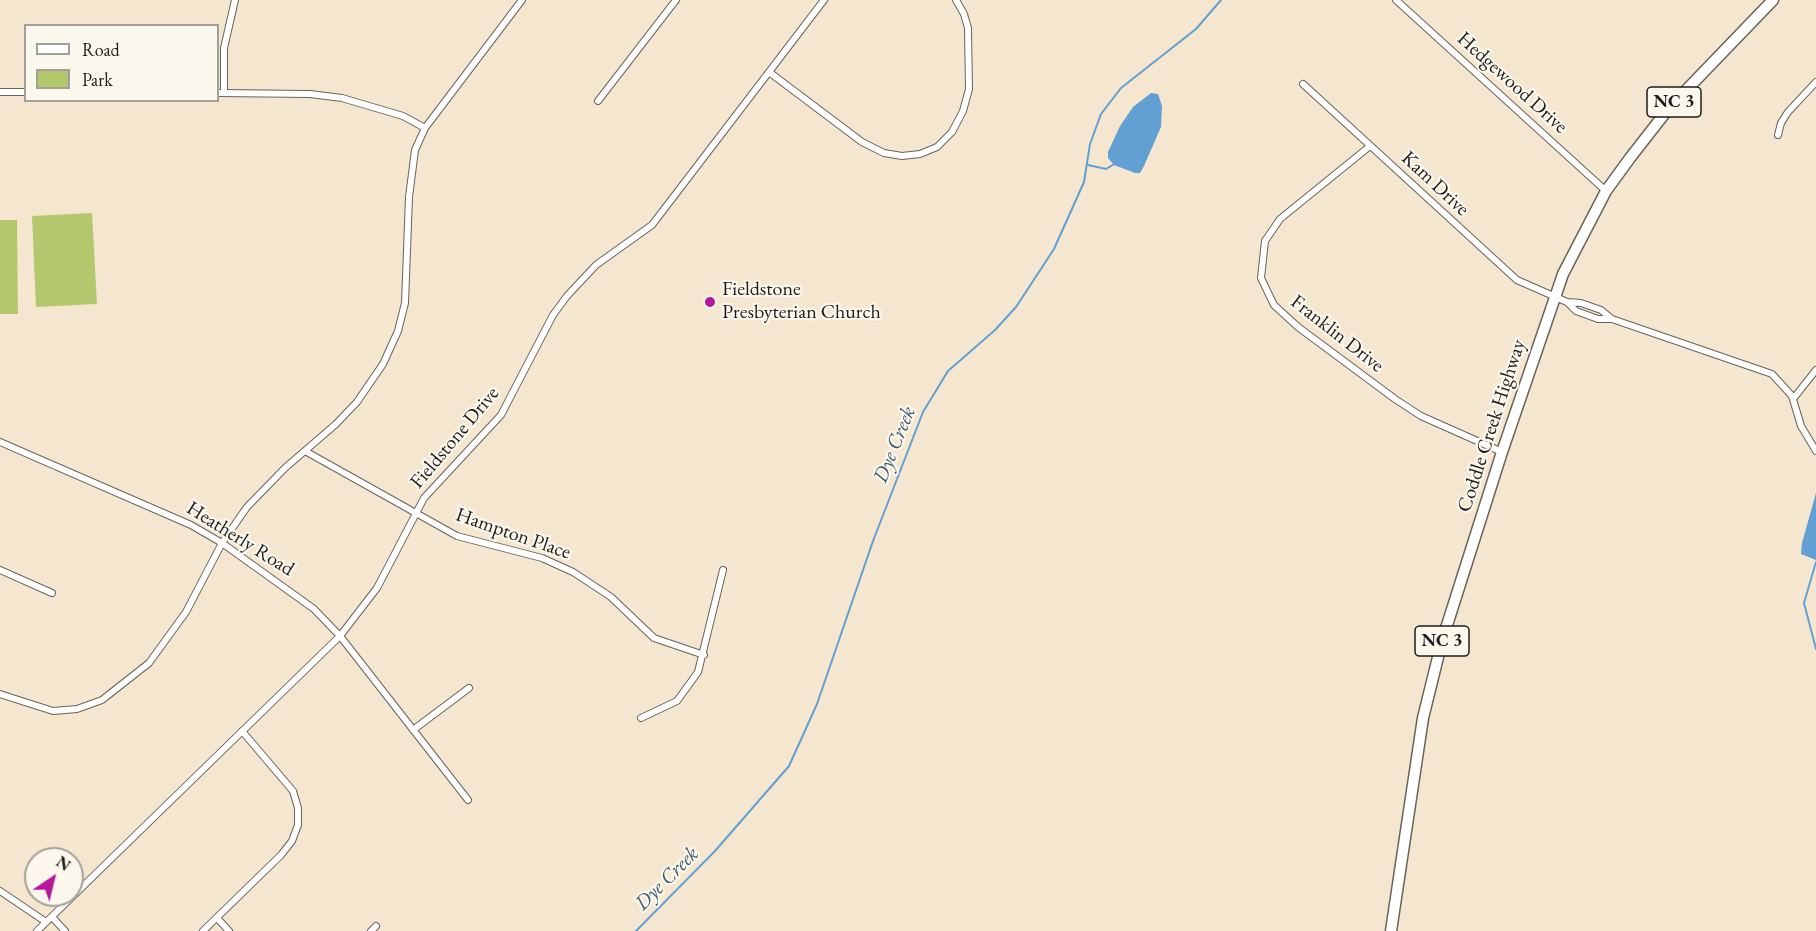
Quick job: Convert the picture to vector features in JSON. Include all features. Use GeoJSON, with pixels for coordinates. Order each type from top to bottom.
{"type":"FeatureCollection","features":[{"type":"Feature","properties":{"kind":"main road","name":"Coddle Creek Highway"},"geometry":{"type":"LineString","coordinates":[[1391,931],[1423,718],[1442,641],[1554,296],[1566,267],[1606,191],[1669,108],[1773,0]]}},
{"type":"Feature","properties":{"kind":"street"},"geometry":{"type":"LineString","coordinates":[[235,0],[224,48],[221,93],[310,94],[342,98],[403,116],[425,128]]}},
{"type":"Feature","properties":{"kind":"street"},"geometry":{"type":"LineString","coordinates":[[0,694],[53,711],[76,710],[102,700],[149,663],[191,603],[222,543],[266,486],[336,424],[357,402],[383,364],[398,331],[405,303],[412,168],[415,150],[425,128],[522,0]]}},
{"type":"Feature","properties":{"kind":"street"},"geometry":{"type":"LineString","coordinates":[[598,101],[676,0]]}},
{"type":"Feature","properties":{"kind":"street","name":"Fieldstone Drive"},"geometry":{"type":"LineString","coordinates":[[38,931],[340,636],[377,588],[416,512],[441,478],[501,415],[553,315],[567,296],[596,264],[652,225],[824,0]]}},
{"type":"Feature","properties":{"kind":"street"},"geometry":{"type":"LineString","coordinates":[[769,72],[862,142],[884,153],[902,156],[920,154],[937,147],[952,132],[963,111],[969,89],[968,28],[964,14],[956,0]]}},
{"type":"Feature","properties":{"kind":"street","name":"Hedgewood Drive"},"geometry":{"type":"LineString","coordinates":[[1396,0],[1606,191]]}},
{"type":"Feature","properties":{"kind":"street"},"geometry":{"type":"LineString","coordinates":[[1778,135],[1781,123],[1788,112],[1816,82]]}},
{"type":"Feature","properties":{"kind":"street","name":"Kam Drive"},"geometry":{"type":"LineString","coordinates":[[1303,84],[1491,260],[1517,280],[1567,302],[1581,303],[1601,310],[1612,319],[1764,369],[1779,379],[1793,399]]}},
{"type":"Feature","properties":{"kind":"street"},"geometry":{"type":"LineString","coordinates":[[0,92],[24,92]]}},
{"type":"Feature","properties":{"kind":"street","name":"Franklin Drive"},"geometry":{"type":"LineString","coordinates":[[1370,146],[1280,219],[1265,241],[1261,278],[1274,305],[1298,327],[1395,399],[1421,416],[1502,452]]}},
{"type":"Feature","properties":{"kind":"street"},"geometry":{"type":"LineString","coordinates":[[1816,370],[1793,399],[1801,426],[1816,452]]}},
{"type":"Feature","properties":{"kind":"street","name":"Heatherly Road"},"geometry":{"type":"LineString","coordinates":[[0,442],[158,509],[222,543],[314,609],[340,636],[468,800]]}},
{"type":"Feature","properties":{"kind":"street","name":"Hampton Place"},"geometry":{"type":"LineString","coordinates":[[305,451],[457,536],[542,558],[573,572],[610,597],[654,638],[704,655]]}},
{"type":"Feature","properties":{"kind":"street"},"geometry":{"type":"LineString","coordinates":[[0,570],[52,593]]}},
{"type":"Feature","properties":{"kind":"street"},"geometry":{"type":"LineString","coordinates":[[641,718],[677,701],[689,688],[704,655],[723,570]]}},
{"type":"Feature","properties":{"kind":"street"},"geometry":{"type":"LineString","coordinates":[[413,730],[469,688]]}},
{"type":"Feature","properties":{"kind":"street"},"geometry":{"type":"LineString","coordinates":[[203,931],[281,855],[292,842],[297,825],[298,808],[293,791],[242,731]]}},
{"type":"Feature","properties":{"kind":"street"},"geometry":{"type":"LineString","coordinates":[[0,891],[65,931]]}},
{"type":"Feature","properties":{"kind":"street"},"geometry":{"type":"LineString","coordinates":[[217,918],[229,931]]}},
{"type":"Feature","properties":{"kind":"green space"},"geometry":{"type":"Polygon","coordinates":[[[92,213],[97,304],[36,307],[32,216],[92,213]]]}},
{"type":"Feature","properties":{"kind":"green space"},"geometry":{"type":"Polygon","coordinates":[[[0,220],[17,220],[18,314],[0,314],[0,220]]]}},
{"type":"Feature","properties":{"kind":"water"},"geometry":{"type":"Polygon","coordinates":[[[1151,93],[1158,94],[1162,106],[1161,127],[1144,166],[1140,173],[1135,173],[1114,165],[1108,158],[1108,152],[1120,126],[1133,107],[1151,93]]]}},
{"type":"Feature","properties":{"kind":"water"},"geometry":{"type":"Polygon","coordinates":[[[1816,493],[1816,560],[1801,554],[1816,493]]]}},
{"type":"Feature","properties":{"kind":"waterway","name":"Dye Creek"},"geometry":{"type":"LineString","coordinates":[[636,931],[715,851],[789,766],[817,704],[873,541],[923,412],[948,371],[995,330],[1016,307],[1054,249],[1084,182],[1090,144],[1101,114],[1121,88],[1196,29],[1221,0]]}},
{"type":"Feature","properties":{"kind":"waterway"},"geometry":{"type":"LineString","coordinates":[[1088,165],[1106,169],[1116,163]]}},
{"type":"Feature","properties":{"kind":"waterway"},"geometry":{"type":"LineString","coordinates":[[1816,562],[1804,603],[1816,649]]}},
{"type":"Feature","properties":{"kind":"place","name":"Fieldstone Presbyterian Church"},"geometry":{"type":"Point","coordinates":[710,302]}}]}
